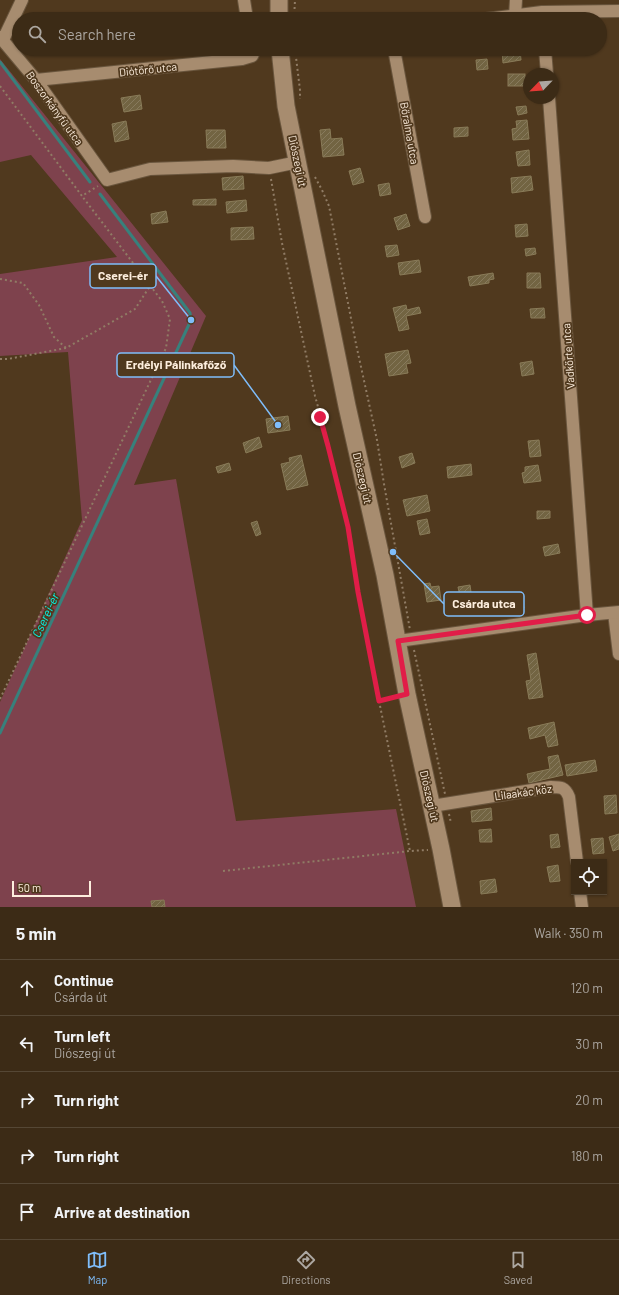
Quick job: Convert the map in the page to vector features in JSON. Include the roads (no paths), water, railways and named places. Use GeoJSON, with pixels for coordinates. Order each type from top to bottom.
{"type":"FeatureCollection","features":[{"type":"Feature","properties":{"kind":"main road"},"geometry":{"type":"LineString","coordinates":[[279,0],[280,12]]}},
{"type":"Feature","properties":{"kind":"main road","name":"Diószegi út"},"geometry":{"type":"LineString","coordinates":[[281,56],[286,106],[347,406],[386,575],[405,640],[407,694],[439,805],[441,849],[452,907]]}},
{"type":"Feature","properties":{"kind":"street"},"geometry":{"type":"LineString","coordinates":[[16,12],[22,0]]}},
{"type":"Feature","properties":{"kind":"street"},"geometry":{"type":"LineString","coordinates":[[244,0],[246,12]]}},
{"type":"Feature","properties":{"kind":"street"},"geometry":{"type":"LineString","coordinates":[[515,12],[516,0]]}},
{"type":"Feature","properties":{"kind":"street"},"geometry":{"type":"LineString","coordinates":[[604,12],[619,11]]}},
{"type":"Feature","properties":{"kind":"street"},"geometry":{"type":"LineString","coordinates":[[1,39],[12,19]]}},
{"type":"Feature","properties":{"kind":"street","name":"Boszorkányfű utca"},"geometry":{"type":"LineString","coordinates":[[1,39],[12,52]]}},
{"type":"Feature","properties":{"kind":"street","name":"Boszorkányfű utca"},"geometry":{"type":"LineString","coordinates":[[16,56],[36,80],[107,180],[150,169],[233,166],[269,168],[298,162]]}},
{"type":"Feature","properties":{"kind":"street","name":"Diótörő utca"},"geometry":{"type":"LineString","coordinates":[[36,80],[242,59],[252,56]]}},
{"type":"Feature","properties":{"kind":"street","name":"Bőralma utca"},"geometry":{"type":"LineString","coordinates":[[395,56],[425,217]]}},
{"type":"Feature","properties":{"kind":"street"},"geometry":{"type":"LineString","coordinates":[[546,56],[547,68]]}},
{"type":"Feature","properties":{"kind":"street","name":"Vadkörte utca"},"geometry":{"type":"LineString","coordinates":[[549,104],[587,615]]}},
{"type":"Feature","properties":{"kind":"street"},"geometry":{"type":"LineString","coordinates":[[405,640],[616,612],[619,654]]}},
{"type":"Feature","properties":{"kind":"street","name":"Lilaakác köz"},"geometry":{"type":"LineString","coordinates":[[439,805],[551,787],[561,787],[566,791],[569,797],[577,859]]}},
{"type":"Feature","properties":{"kind":"street"},"geometry":{"type":"LineString","coordinates":[[580,895],[582,907]]}},
{"type":"Feature","properties":{"kind":"waterway","name":"Cserei-ér"},"geometry":{"type":"LineString","coordinates":[[0,62],[90,182]]}},
{"type":"Feature","properties":{"kind":"waterway","name":"Cserei-ér"},"geometry":{"type":"LineString","coordinates":[[0,733],[191,320],[190,313],[100,194]]}},
{"type":"Feature","properties":{"kind":"place","name":"Cserei-ér"},"geometry":{"type":"Point","coordinates":[191,320]}},
{"type":"Feature","properties":{"kind":"place","name":"Erdélyi Pálinkafőző"},"geometry":{"type":"Point","coordinates":[278,425]}},
{"type":"Feature","properties":{"kind":"place","name":"Csárda utca"},"geometry":{"type":"Point","coordinates":[393,552]}}]}
